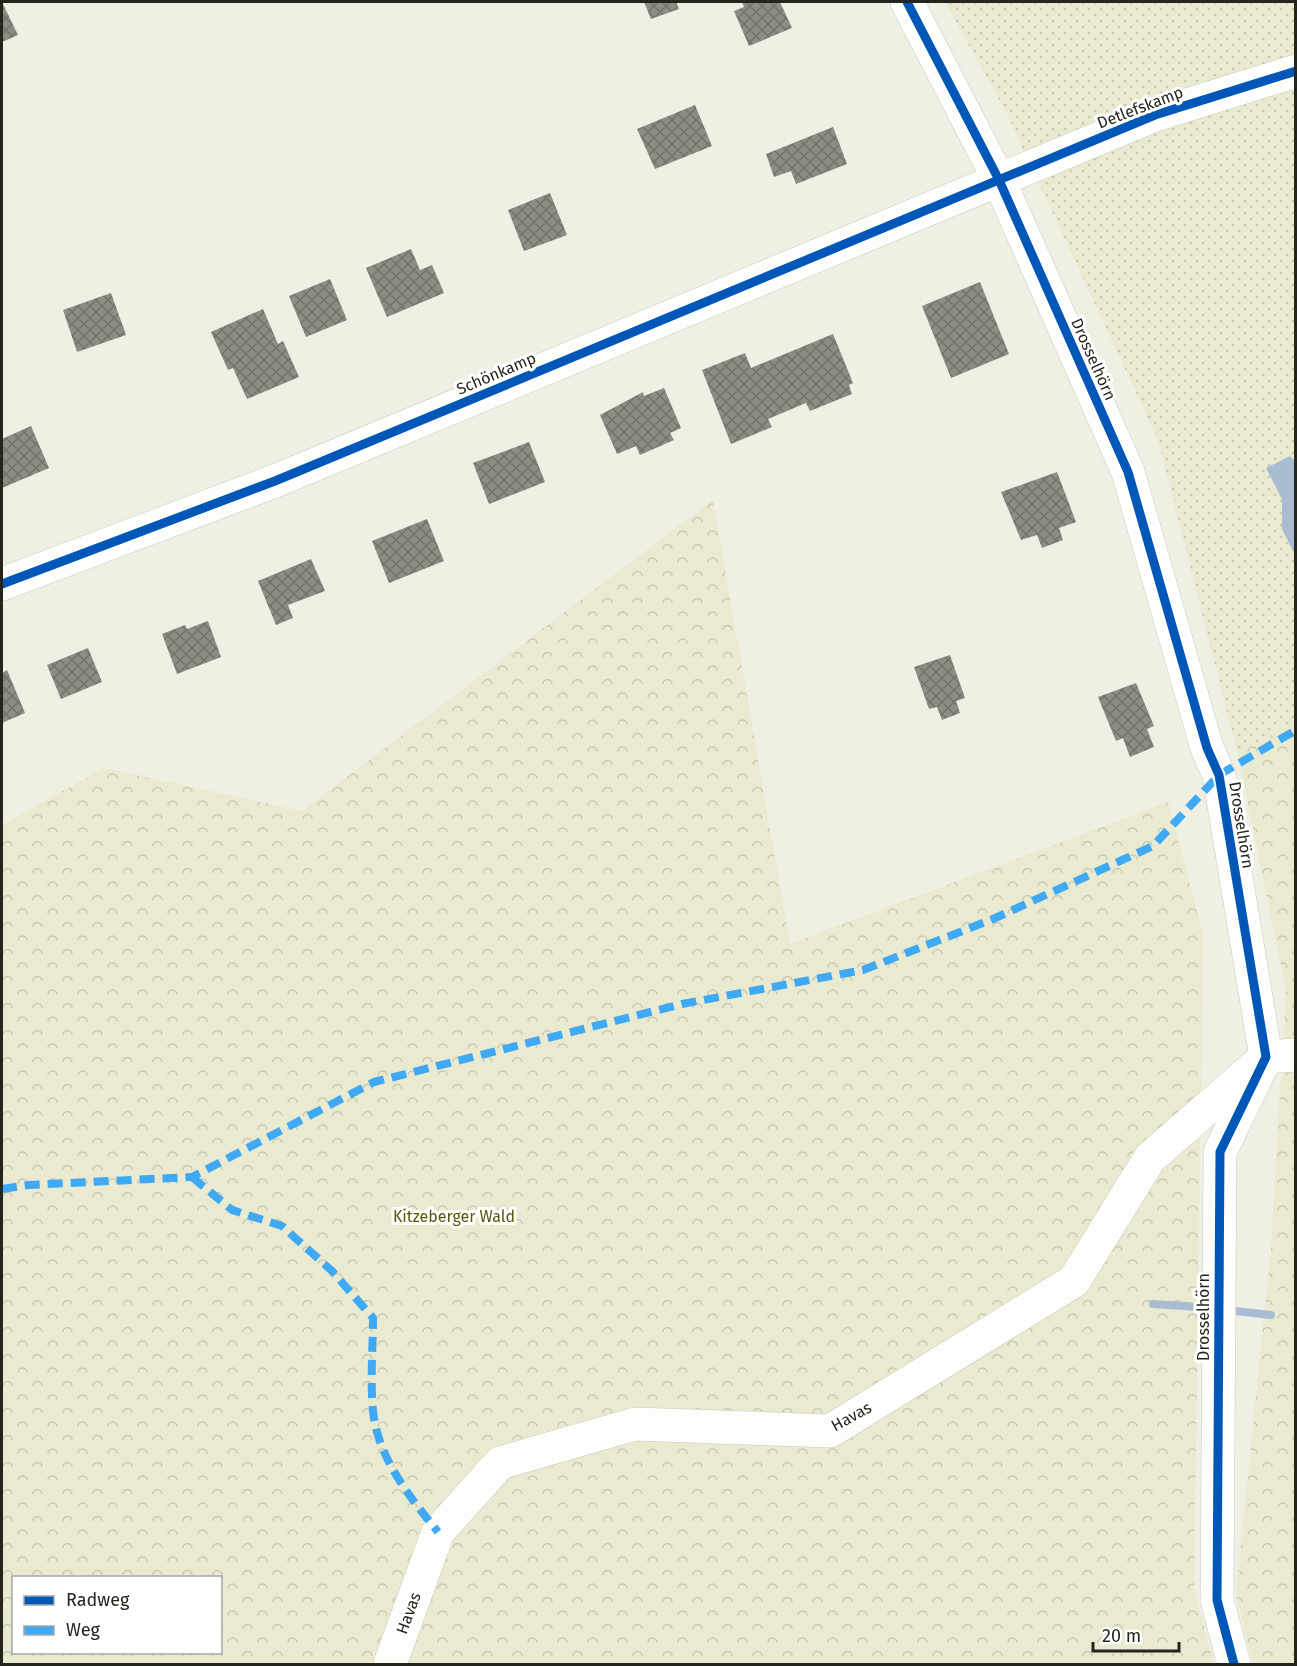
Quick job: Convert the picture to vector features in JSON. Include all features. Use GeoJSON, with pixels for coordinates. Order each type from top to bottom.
{"type":"FeatureCollection","features":[{"type":"Feature","properties":{"kind":"street","name":"Drosselhörn"},"geometry":{"type":"LineString","coordinates":[[907,2],[999,180],[1128,472],[1207,748],[1219,776],[1281,1056],[1220,1152],[1217,1600],[1234,1665]]}},
{"type":"Feature","properties":{"kind":"street","name":"Detlefskamp"},"geometry":{"type":"LineString","coordinates":[[999,180],[1155,115],[1296,71]]}},
{"type":"Feature","properties":{"kind":"street","name":"Schönkamp"},"geometry":{"type":"LineString","coordinates":[[2,584],[275,481],[999,180]]}},
{"type":"Feature","properties":{"kind":"street","name":"Havas"},"geometry":{"type":"LineString","coordinates":[[390,1665],[438,1532],[500,1463],[635,1424],[830,1431],[1074,1281],[1150,1158],[1281,1056]]}},
{"type":"Feature","properties":{"kind":"green space"},"geometry":{"type":"Polygon","coordinates":[[[945,2],[1295,2],[1295,720],[1238,755],[1158,440],[1005,110],[945,2]]]}},
{"type":"Feature","properties":{"kind":"green space","name":"Kitzeberger Wald"},"geometry":{"type":"Polygon","coordinates":[[[713,500],[790,944],[1168,802],[1203,934],[1194,1589],[1214,1664],[2,1664],[2,825],[104,768],[302,811],[713,500]]]}},
{"type":"Feature","properties":{"kind":"green space"},"geometry":{"type":"Polygon","coordinates":[[[1295,720],[1295,1664],[1253,1664],[1236,1596],[1271,1249],[1286,991],[1238,755],[1295,720]]]}},
{"type":"Feature","properties":{"kind":"water"},"geometry":{"type":"Polygon","coordinates":[[[1290,456],[1295,461],[1295,555],[1282,529],[1282,499],[1266,468],[1290,456]]]}},
{"type":"Feature","properties":{"kind":"building"},"geometry":{"type":"Polygon","coordinates":[[[2,2],[18,35],[2,42],[2,2]]]}},
{"type":"Feature","properties":{"kind":"building"},"geometry":{"type":"Polygon","coordinates":[[[644,2],[676,2],[679,9],[651,19],[644,2]]]}},
{"type":"Feature","properties":{"kind":"building"},"geometry":{"type":"Polygon","coordinates":[[[742,2],[780,2],[792,28],[749,46],[734,11],[744,7],[742,2]]]}},
{"type":"Feature","properties":{"kind":"building"},"geometry":{"type":"Polygon","coordinates":[[[695,105],[712,146],[655,169],[637,129],[695,105]]]}},
{"type":"Feature","properties":{"kind":"building"},"geometry":{"type":"Polygon","coordinates":[[[833,127],[847,164],[796,184],[791,171],[774,177],[766,154],[833,127]]]}},
{"type":"Feature","properties":{"kind":"building"},"geometry":{"type":"Polygon","coordinates":[[[550,193],[567,235],[524,251],[508,210],[550,193]]]}},
{"type":"Feature","properties":{"kind":"building"},"geometry":{"type":"Polygon","coordinates":[[[411,249],[420,270],[432,265],[444,293],[387,317],[366,268],[411,249]]]}},
{"type":"Feature","properties":{"kind":"building"},"geometry":{"type":"Polygon","coordinates":[[[330,279],[347,320],[306,337],[289,296],[330,279]]]}},
{"type":"Feature","properties":{"kind":"building"},"geometry":{"type":"Polygon","coordinates":[[[980,282],[1009,354],[951,378],[922,306],[980,282]]]}},
{"type":"Feature","properties":{"kind":"building"},"geometry":{"type":"Polygon","coordinates":[[[111,293],[126,335],[77,352],[63,310],[111,293]]]}},
{"type":"Feature","properties":{"kind":"building"},"geometry":{"type":"Polygon","coordinates":[[[263,309],[278,344],[283,341],[299,377],[247,399],[233,368],[228,370],[211,332],[263,309]]]}},
{"type":"Feature","properties":{"kind":"building"},"geometry":{"type":"Polygon","coordinates":[[[833,334],[853,383],[849,385],[852,394],[810,411],[806,403],[768,419],[772,427],[731,444],[702,370],[745,353],[751,368],[833,334]]]}},
{"type":"Feature","properties":{"kind":"building"},"geometry":{"type":"Polygon","coordinates":[[[664,388],[681,428],[670,433],[674,440],[640,455],[636,446],[617,454],[600,415],[643,392],[644,396],[664,388]]]}},
{"type":"Feature","properties":{"kind":"building"},"geometry":{"type":"Polygon","coordinates":[[[31,426],[49,468],[2,488],[2,439],[31,426]]]}},
{"type":"Feature","properties":{"kind":"building"},"geometry":{"type":"Polygon","coordinates":[[[529,442],[545,482],[489,504],[473,463],[529,442]]]}},
{"type":"Feature","properties":{"kind":"building"},"geometry":{"type":"Polygon","coordinates":[[[1057,472],[1076,522],[1059,528],[1063,540],[1042,548],[1037,535],[1021,540],[1001,492],[1057,472]]]}},
{"type":"Feature","properties":{"kind":"building"},"geometry":{"type":"Polygon","coordinates":[[[427,519],[444,561],[389,583],[372,541],[427,519]]]}},
{"type":"Feature","properties":{"kind":"building"},"geometry":{"type":"Polygon","coordinates":[[[311,559],[325,591],[288,605],[293,618],[276,625],[258,581],[311,559]]]}},
{"type":"Feature","properties":{"kind":"building"},"geometry":{"type":"Polygon","coordinates":[[[208,621],[221,657],[177,674],[162,634],[185,625],[187,629],[208,621]]]}},
{"type":"Feature","properties":{"kind":"building"},"geometry":{"type":"Polygon","coordinates":[[[88,648],[102,682],[61,699],[47,665],[88,648]]]}},
{"type":"Feature","properties":{"kind":"building"},"geometry":{"type":"Polygon","coordinates":[[[950,655],[965,698],[956,701],[960,713],[942,720],[937,707],[929,709],[914,667],[950,655]]]}},
{"type":"Feature","properties":{"kind":"building"},"geometry":{"type":"Polygon","coordinates":[[[7,670],[25,713],[2,723],[2,673],[7,670]]]}},
{"type":"Feature","properties":{"kind":"building"},"geometry":{"type":"Polygon","coordinates":[[[1136,683],[1154,726],[1147,729],[1154,747],[1130,757],[1123,738],[1116,741],[1098,697],[1136,683]]]}},
{"type":"Feature","properties":{"kind":"waterway"},"geometry":{"type":"LineString","coordinates":[[1153,1304],[1200,1307]]}},
{"type":"Feature","properties":{"kind":"waterway"},"geometry":{"type":"LineString","coordinates":[[1235,1311],[1271,1315]]}},
{"type":"Feature","properties":{"kind":"marked path"},"geometry":{"type":"LineString","coordinates":[[2,1189],[28,1185],[192,1177],[374,1082],[682,1004],[863,970],[993,919],[1153,846],[1219,775],[1296,730]]}},
{"type":"Feature","properties":{"kind":"marked path"},"geometry":{"type":"LineString","coordinates":[[192,1177],[232,1210],[282,1226],[332,1271],[373,1318],[373,1411],[381,1445],[396,1476],[438,1532]]}},
{"type":"Feature","properties":{"kind":"cycle path"},"geometry":{"type":"LineString","coordinates":[[907,2],[999,180],[1128,472],[1207,748],[1219,775],[1266,1057],[1220,1152],[1217,1600],[1234,1664]]}},
{"type":"Feature","properties":{"kind":"cycle path"},"geometry":{"type":"LineString","coordinates":[[2,584],[275,481],[1155,115],[1296,71]]}}]}
